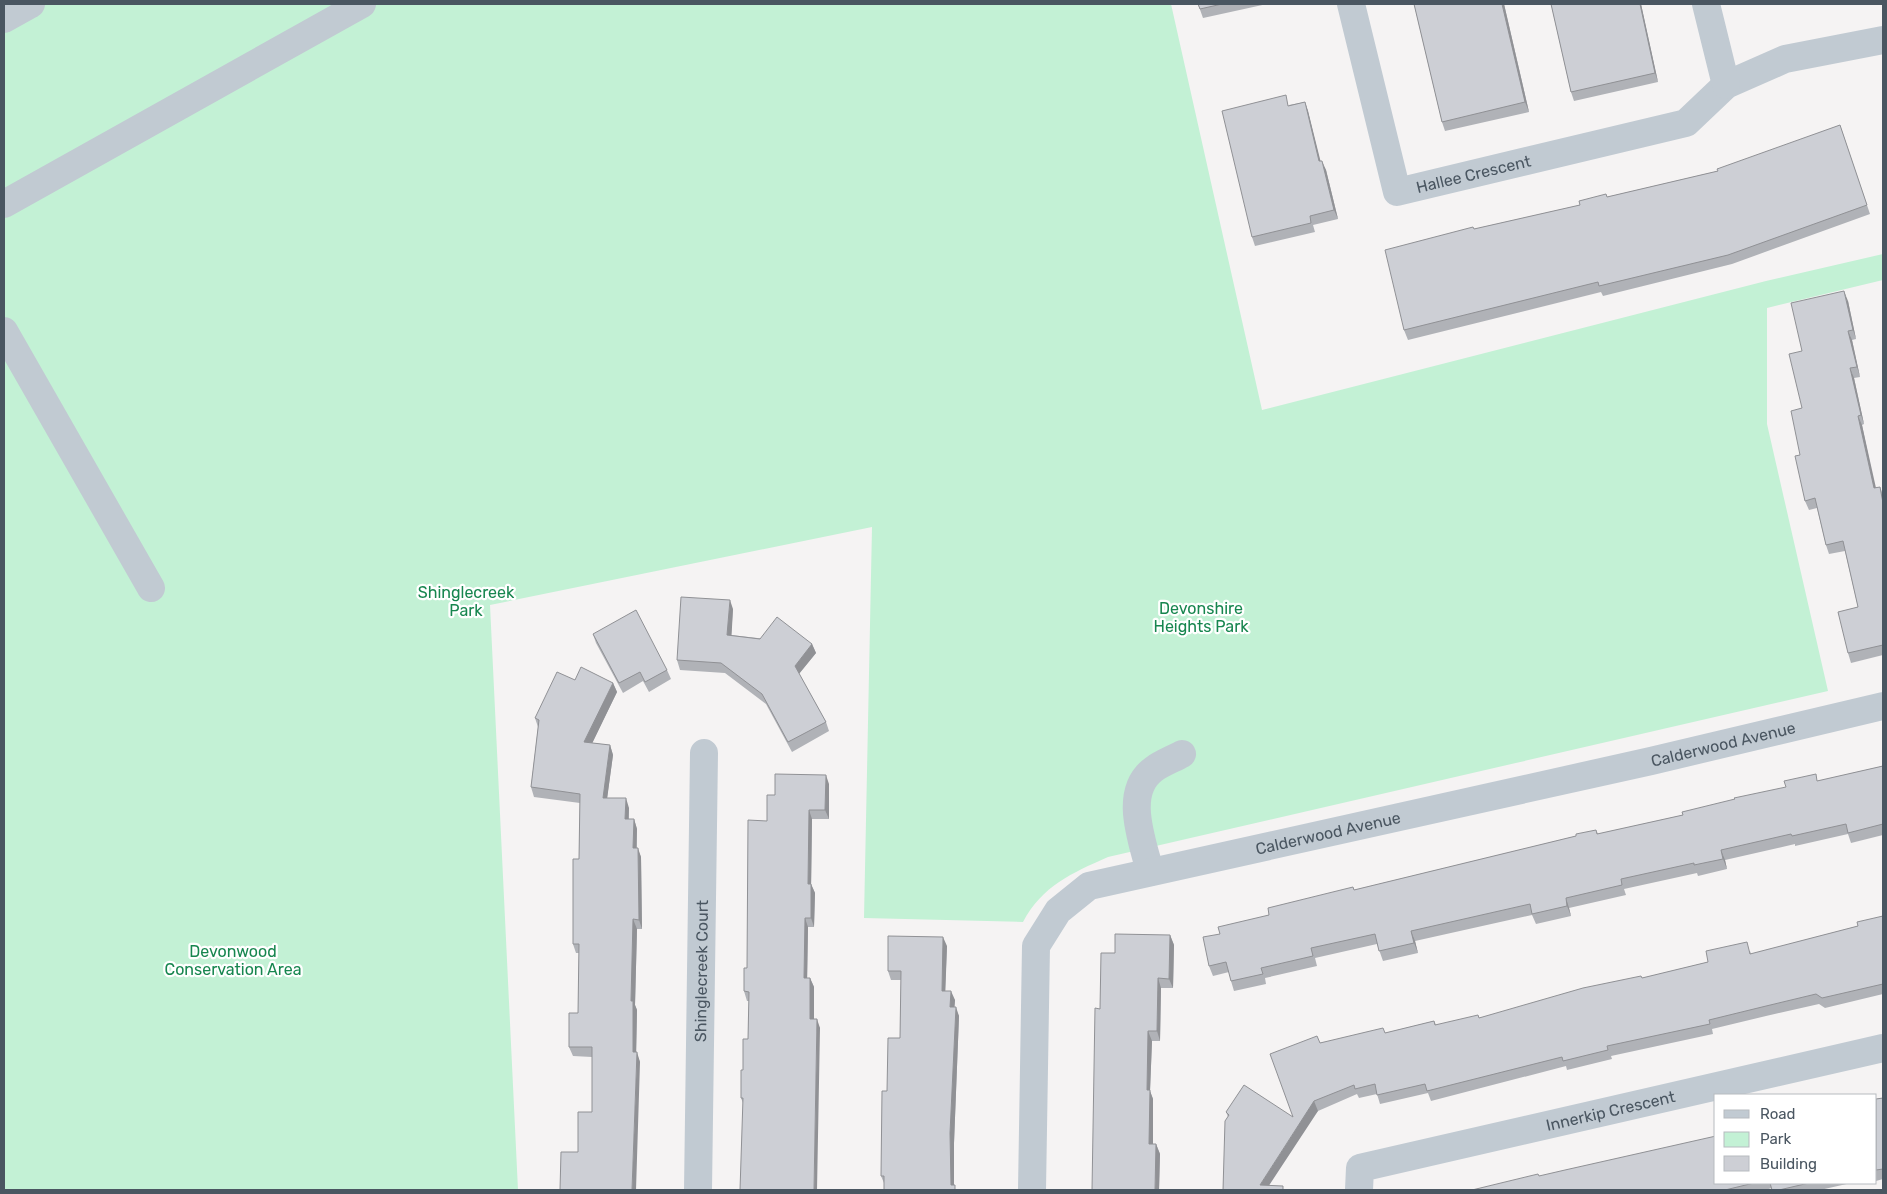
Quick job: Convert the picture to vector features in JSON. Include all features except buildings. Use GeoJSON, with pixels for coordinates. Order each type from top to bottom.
{"type":"FeatureCollection","features":[{"type":"Feature","properties":{"kind":"street"},"geometry":{"type":"LineString","coordinates":[[4,19],[31,4]]}},
{"type":"Feature","properties":{"kind":"street"},"geometry":{"type":"LineString","coordinates":[[4,204],[319,14],[362,4]]}},
{"type":"Feature","properties":{"kind":"street","name":"Hallee Crescent"},"geometry":{"type":"LineString","coordinates":[[1351,4],[1397,192],[1686,123],[1726,84],[1784,59],[1883,40]]}},
{"type":"Feature","properties":{"kind":"street"},"geometry":{"type":"LineString","coordinates":[[1706,4],[1726,84]]}},
{"type":"Feature","properties":{"kind":"street"},"geometry":{"type":"LineString","coordinates":[[4,331],[151,588]]}},
{"type":"Feature","properties":{"kind":"street","name":"Calderwood Avenue"},"geometry":{"type":"LineString","coordinates":[[1032,1190],[1036,946],[1058,911],[1089,886],[1651,761],[1883,706]]}},
{"type":"Feature","properties":{"kind":"street","name":"Shinglecreek Court"},"geometry":{"type":"LineString","coordinates":[[698,1190],[704,753]]}},
{"type":"Feature","properties":{"kind":"street"},"geometry":{"type":"LineString","coordinates":[[1150,872],[1135,814],[1140,788],[1153,769],[1182,754]]}},
{"type":"Feature","properties":{"kind":"street","name":"Innerkip Crescent"},"geometry":{"type":"LineString","coordinates":[[1360,1190],[1360,1168],[1883,1048]]}},
{"type":"Feature","properties":{"kind":"green space"},"geometry":{"type":"Polygon","coordinates":[[[4,4],[1171,4],[1262,410],[1766,281],[1883,254],[1883,280],[1767,308],[1767,424],[1828,691],[1108,857],[1059,882],[1039,899],[1023,922],[864,918],[872,527],[490,605],[518,1190],[4,1190],[4,4]]]}},
{"type":"Feature","properties":{"kind":"park label","name":"Shinglecreek Park"},"geometry":{"type":"Point","coordinates":[466,601]}},
{"type":"Feature","properties":{"kind":"park label","name":"Devonshire Heights Park"},"geometry":{"type":"Point","coordinates":[1201,617]}},
{"type":"Feature","properties":{"kind":"park label","name":"Devonwood Conservation Area"},"geometry":{"type":"Point","coordinates":[233,960]}}]}
